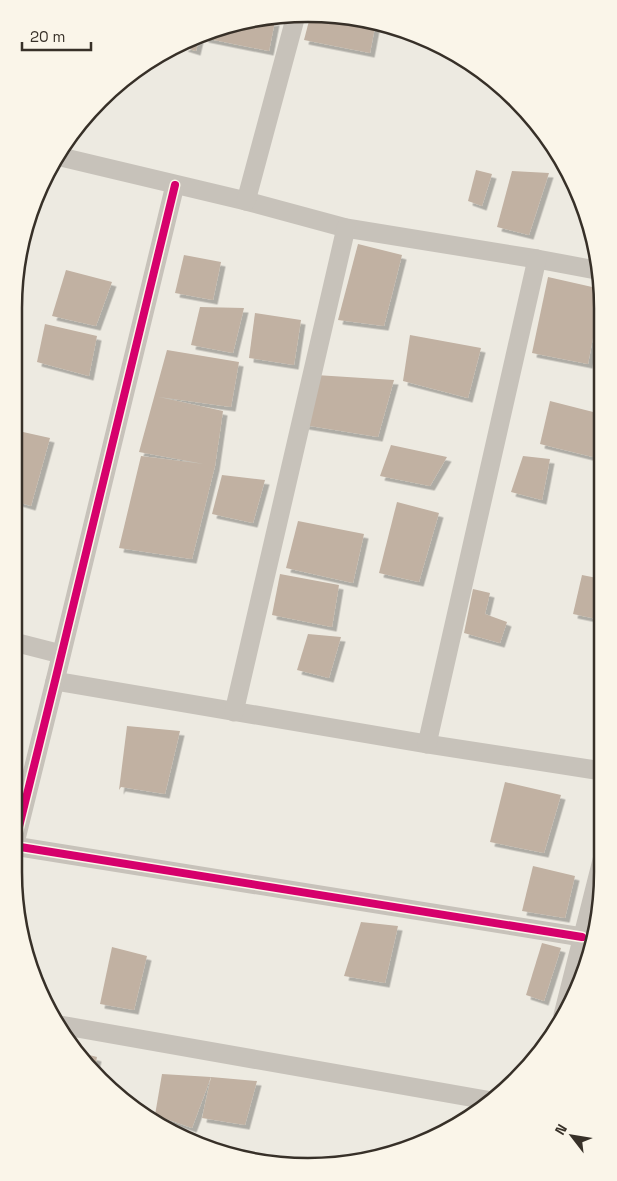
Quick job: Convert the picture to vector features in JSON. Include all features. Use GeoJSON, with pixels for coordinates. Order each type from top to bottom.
{"type":"FeatureCollection","features":[{"type":"Feature","properties":{"kind":"street"},"geometry":{"type":"LineString","coordinates":[[246,201],[294,23]]}},
{"type":"Feature","properties":{"kind":"street"},"geometry":{"type":"LineString","coordinates":[[68,155],[346,228],[592,269]]}},
{"type":"Feature","properties":{"kind":"street"},"geometry":{"type":"LineString","coordinates":[[22,814],[175,184]]}},
{"type":"Feature","properties":{"kind":"street"},"geometry":{"type":"LineString","coordinates":[[234,712],[346,228]]}},
{"type":"Feature","properties":{"kind":"street"},"geometry":{"type":"LineString","coordinates":[[427,744],[537,259]]}},
{"type":"Feature","properties":{"kind":"street"},"geometry":{"type":"LineString","coordinates":[[22,644],[61,654]]}},
{"type":"Feature","properties":{"kind":"street"},"geometry":{"type":"LineString","coordinates":[[55,681],[427,744],[594,770]]}},
{"type":"Feature","properties":{"kind":"street"},"geometry":{"type":"LineString","coordinates":[[22,847],[582,937]]}},
{"type":"Feature","properties":{"kind":"street"},"geometry":{"type":"LineString","coordinates":[[569,990],[594,888]]}},
{"type":"Feature","properties":{"kind":"street"},"geometry":{"type":"LineString","coordinates":[[68,1026],[483,1099]]}},
{"type":"Feature","properties":{"kind":"building"},"geometry":{"type":"Polygon","coordinates":[[[309,22],[346,25],[374,30],[370,53],[304,40],[309,22]]]}},
{"type":"Feature","properties":{"kind":"building"},"geometry":{"type":"Polygon","coordinates":[[[274,25],[269,51],[212,40],[234,32],[274,25]]]}},
{"type":"Feature","properties":{"kind":"building"},"geometry":{"type":"Polygon","coordinates":[[[197,45],[196,51],[189,49],[197,45]]]}},
{"type":"Feature","properties":{"kind":"building"},"geometry":{"type":"Polygon","coordinates":[[[476,170],[492,174],[482,206],[468,201],[476,170]]]}},
{"type":"Feature","properties":{"kind":"building"},"geometry":{"type":"Polygon","coordinates":[[[512,171],[549,173],[529,235],[497,227],[512,171]]]}},
{"type":"Feature","properties":{"kind":"building"},"geometry":{"type":"Polygon","coordinates":[[[358,244],[402,255],[384,326],[338,320],[358,244]]]}},
{"type":"Feature","properties":{"kind":"building"},"geometry":{"type":"Polygon","coordinates":[[[184,255],[221,262],[213,300],[175,293],[184,255]]]}},
{"type":"Feature","properties":{"kind":"building"},"geometry":{"type":"Polygon","coordinates":[[[66,270],[112,282],[96,326],[52,316],[66,270]]]}},
{"type":"Feature","properties":{"kind":"building"},"geometry":{"type":"Polygon","coordinates":[[[548,277],[594,287],[594,333],[588,364],[532,353],[548,277]]]}},
{"type":"Feature","properties":{"kind":"building"},"geometry":{"type":"Polygon","coordinates":[[[200,307],[244,308],[233,353],[191,345],[200,307]]]}},
{"type":"Feature","properties":{"kind":"building"},"geometry":{"type":"Polygon","coordinates":[[[255,313],[301,320],[294,365],[249,358],[255,313]]]}},
{"type":"Feature","properties":{"kind":"building"},"geometry":{"type":"Polygon","coordinates":[[[45,324],[97,336],[89,376],[37,362],[45,324]]]}},
{"type":"Feature","properties":{"kind":"building"},"geometry":{"type":"Polygon","coordinates":[[[410,335],[481,348],[468,398],[403,381],[410,335]]]}},
{"type":"Feature","properties":{"kind":"building"},"geometry":{"type":"Polygon","coordinates":[[[167,350],[239,362],[231,407],[159,397],[223,411],[215,466],[192,559],[119,548],[141,456],[204,464],[139,452],[167,350]]]}},
{"type":"Feature","properties":{"kind":"building"},"geometry":{"type":"Polygon","coordinates":[[[316,375],[394,380],[378,437],[304,425],[316,375]]]}},
{"type":"Feature","properties":{"kind":"building"},"geometry":{"type":"Polygon","coordinates":[[[550,401],[594,412],[594,457],[540,444],[550,401]]]}},
{"type":"Feature","properties":{"kind":"building"},"geometry":{"type":"Polygon","coordinates":[[[22,432],[50,438],[31,506],[22,503],[22,432]]]}},
{"type":"Feature","properties":{"kind":"building"},"geometry":{"type":"Polygon","coordinates":[[[391,445],[447,457],[430,486],[380,476],[391,445]]]}},
{"type":"Feature","properties":{"kind":"building"},"geometry":{"type":"Polygon","coordinates":[[[523,456],[550,459],[542,500],[511,492],[523,456]]]}},
{"type":"Feature","properties":{"kind":"building"},"geometry":{"type":"Polygon","coordinates":[[[222,475],[265,480],[253,523],[212,514],[222,475]]]}},
{"type":"Feature","properties":{"kind":"building"},"geometry":{"type":"Polygon","coordinates":[[[397,502],[439,513],[419,582],[379,573],[397,502]]]}},
{"type":"Feature","properties":{"kind":"building"},"geometry":{"type":"Polygon","coordinates":[[[298,521],[364,534],[353,583],[286,568],[298,521]]]}},
{"type":"Feature","properties":{"kind":"building"},"geometry":{"type":"Polygon","coordinates":[[[280,574],[339,585],[332,627],[272,615],[280,574]]]}},
{"type":"Feature","properties":{"kind":"building"},"geometry":{"type":"Polygon","coordinates":[[[582,575],[594,577],[594,618],[573,614],[582,575]]]}},
{"type":"Feature","properties":{"kind":"building"},"geometry":{"type":"Polygon","coordinates":[[[473,589],[490,593],[485,614],[507,622],[500,643],[464,633],[473,589]]]}},
{"type":"Feature","properties":{"kind":"building"},"geometry":{"type":"Polygon","coordinates":[[[308,634],[341,637],[329,678],[297,670],[308,634]]]}},
{"type":"Feature","properties":{"kind":"building"},"geometry":{"type":"Polygon","coordinates":[[[127,726],[180,731],[165,794],[121,787],[119,790],[127,726]]]}},
{"type":"Feature","properties":{"kind":"building"},"geometry":{"type":"Polygon","coordinates":[[[505,782],[561,795],[544,853],[490,842],[505,782]]]}},
{"type":"Feature","properties":{"kind":"building"},"geometry":{"type":"Polygon","coordinates":[[[533,866],[575,876],[565,918],[522,911],[533,866]]]}},
{"type":"Feature","properties":{"kind":"building"},"geometry":{"type":"Polygon","coordinates":[[[361,922],[398,926],[385,983],[344,976],[361,922]]]}},
{"type":"Feature","properties":{"kind":"building"},"geometry":{"type":"Polygon","coordinates":[[[542,943],[561,948],[544,1001],[526,995],[542,943]]]}},
{"type":"Feature","properties":{"kind":"building"},"geometry":{"type":"Polygon","coordinates":[[[112,947],[147,956],[134,1010],[100,1004],[112,947]]]}},
{"type":"Feature","properties":{"kind":"building"},"geometry":{"type":"Polygon","coordinates":[[[88,1055],[97,1057],[95,1064],[88,1055]]]}},
{"type":"Feature","properties":{"kind":"building"},"geometry":{"type":"Polygon","coordinates":[[[162,1074],[211,1077],[192,1128],[155,1114],[162,1074]]]}},
{"type":"Feature","properties":{"kind":"building"},"geometry":{"type":"Polygon","coordinates":[[[211,1077],[257,1081],[245,1125],[202,1118],[211,1077]]]}},
{"type":"Feature","properties":{"kind":"cycle path"},"geometry":{"type":"LineString","coordinates":[[22,815],[175,185]]}},
{"type":"Feature","properties":{"kind":"cycle path"},"geometry":{"type":"LineString","coordinates":[[22,847],[582,937]]}}]}
